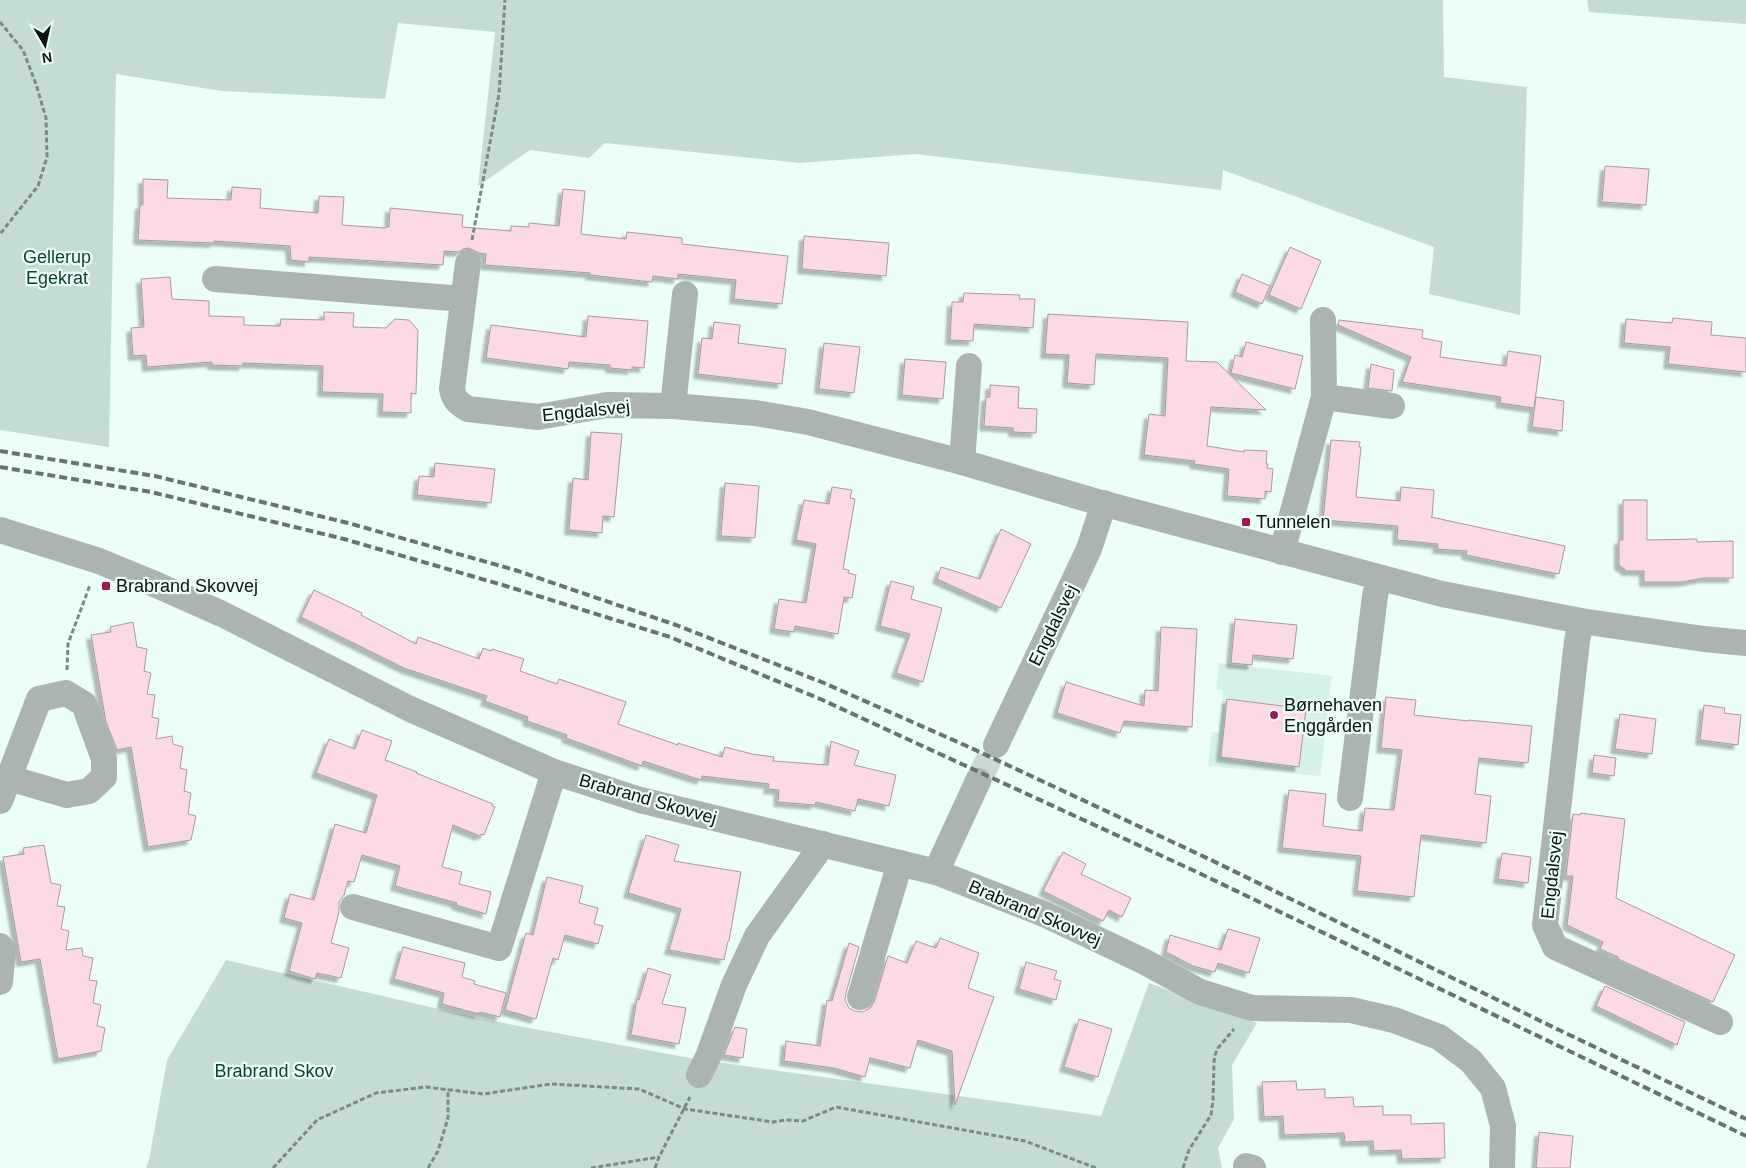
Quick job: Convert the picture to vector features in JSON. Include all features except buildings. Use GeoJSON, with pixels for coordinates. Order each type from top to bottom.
{"type":"FeatureCollection","features":[{"type":"Feature","properties":{"kind":"street","name":"Engdalsvej"},"geometry":{"type":"LineString","coordinates":[[468,263],[452,389],[458,404],[468,408],[538,417],[607,405],[673,406],[756,412],[808,422],[962,462],[1282,552],[1450,596],[1581,621],[1704,639],[1746,643]]}},
{"type":"Feature","properties":{"kind":"street"},"geometry":{"type":"LineString","coordinates":[[215,279],[463,299]]}},
{"type":"Feature","properties":{"kind":"street"},"geometry":{"type":"LineString","coordinates":[[673,406],[685,294]]}},
{"type":"Feature","properties":{"kind":"street"},"geometry":{"type":"LineString","coordinates":[[1282,552],[1324,397],[1323,320]]}},
{"type":"Feature","properties":{"kind":"street"},"geometry":{"type":"LineString","coordinates":[[962,462],[969,366]]}},
{"type":"Feature","properties":{"kind":"street"},"geometry":{"type":"LineString","coordinates":[[1324,397],[1392,406]]}},
{"type":"Feature","properties":{"kind":"street","name":"Engdalsvej"},"geometry":{"type":"LineString","coordinates":[[996,745],[1089,549],[1104,503]]}},
{"type":"Feature","properties":{"kind":"street","name":"Brabrand Skovvej"},"geometry":{"type":"LineString","coordinates":[[0,530],[99,561],[222,614],[410,709],[554,772],[640,800],[936,872],[1044,914],[1143,961],[1200,992],[1252,1008],[1352,1010],[1394,1020],[1439,1037],[1471,1061],[1493,1088],[1503,1126],[1502,1168]]}},
{"type":"Feature","properties":{"kind":"street"},"geometry":{"type":"LineString","coordinates":[[1350,798],[1375,596],[1379,578]]}},
{"type":"Feature","properties":{"kind":"street","name":"Engdalsvej"},"geometry":{"type":"LineString","coordinates":[[1581,621],[1577,641],[1545,925],[1555,947],[1720,1022]]}},
{"type":"Feature","properties":{"kind":"street"},"geometry":{"type":"LineString","coordinates":[[66,693],[84,704],[104,759],[104,777],[89,791],[67,796],[5,789],[39,699],[66,693]]}},
{"type":"Feature","properties":{"kind":"street"},"geometry":{"type":"LineString","coordinates":[[353,907],[499,948],[554,772]]}},
{"type":"Feature","properties":{"kind":"street"},"geometry":{"type":"LineString","coordinates":[[936,872],[978,781]]}},
{"type":"Feature","properties":{"kind":"street"},"geometry":{"type":"LineString","coordinates":[[699,1075],[708,1057],[734,985],[757,936],[823,844]]}},
{"type":"Feature","properties":{"kind":"street"},"geometry":{"type":"LineString","coordinates":[[860,997],[900,863]]}},
{"type":"Feature","properties":{"kind":"street"},"geometry":{"type":"LineString","coordinates":[[0,946],[3,952],[0,982]]}},
{"type":"Feature","properties":{"kind":"path"},"geometry":{"type":"LineString","coordinates":[[468,263],[499,94],[505,0]]}},
{"type":"Feature","properties":{"kind":"path"},"geometry":{"type":"LineString","coordinates":[[0,22],[23,50],[36,84],[46,118],[47,156],[38,186],[0,234]]}},
{"type":"Feature","properties":{"kind":"path"},"geometry":{"type":"LineString","coordinates":[[66,693],[68,644],[99,561]]}},
{"type":"Feature","properties":{"kind":"path"},"geometry":{"type":"LineString","coordinates":[[1183,1168],[1189,1150],[1211,1115],[1214,1062],[1218,1048],[1252,1008]]}},
{"type":"Feature","properties":{"kind":"path"},"geometry":{"type":"LineString","coordinates":[[655,1168],[685,1109],[699,1075]]}},
{"type":"Feature","properties":{"kind":"path"},"geometry":{"type":"LineString","coordinates":[[273,1168],[317,1120],[376,1093],[426,1086],[483,1094],[552,1084],[638,1089],[685,1109],[773,1122],[786,1120],[804,1121],[836,1107],[1025,1141],[1096,1168]]}},
{"type":"Feature","properties":{"kind":"path"},"geometry":{"type":"LineString","coordinates":[[428,1168],[438,1151],[448,1118],[448,1089]]}},
{"type":"Feature","properties":{"kind":"path"},"geometry":{"type":"LineString","coordinates":[[591,1168],[659,1157]]}},
{"type":"Feature","properties":{"kind":"shaded area","name":"Børnehaven Enggården"},"geometry":{"type":"Polygon","coordinates":[[[1219,663],[1332,676],[1320,776],[1208,766],[1212,732],[1219,732],[1223,699],[1223,690],[1216,689],[1219,663]]]}},
{"type":"Feature","properties":{"kind":"green space","name":"Gellerup Egekrat"},"geometry":{"type":"Polygon","coordinates":[[[0,0],[1443,0],[1444,77],[1527,87],[1520,315],[1429,294],[1434,247],[1223,170],[1221,190],[915,154],[800,163],[605,143],[589,158],[530,150],[478,186],[495,32],[398,23],[385,99],[222,91],[116,74],[109,447],[0,430],[0,0]]]}},
{"type":"Feature","properties":{"kind":"green space"},"geometry":{"type":"Polygon","coordinates":[[[1587,0],[1746,0],[1746,24],[1589,12],[1587,0]]]}},
{"type":"Feature","properties":{"kind":"green space","name":"Brabrand Skov"},"geometry":{"type":"Polygon","coordinates":[[[226,960],[487,1020],[695,1059],[1101,1116],[1149,983],[1257,1023],[1232,1065],[1234,1119],[1218,1148],[1222,1168],[146,1168],[167,1060],[226,960]]]}},
{"type":"Feature","properties":{"kind":"tunnel"},"geometry":{"type":"LineString","coordinates":[[978,781],[996,745]]}},
{"type":"Feature","properties":{"kind":"railway"},"geometry":{"type":"LineString","coordinates":[[0,451],[155,476],[348,523],[515,570],[676,625],[824,683],[969,747],[1209,859],[1746,1119]]}},
{"type":"Feature","properties":{"kind":"railway"},"geometry":{"type":"LineString","coordinates":[[0,467],[151,492],[344,539],[506,586],[670,637],[818,698],[1199,873],[1746,1136]]}},
{"type":"Feature","properties":{"kind":"place","name":"Tunnelen"},"geometry":{"type":"Point","coordinates":[1246,522]}},
{"type":"Feature","properties":{"kind":"place","name":"Brabrand Skovvej"},"geometry":{"type":"Point","coordinates":[106,586]}},
{"type":"Feature","properties":{"kind":"place","name":"Børnehaven Enggården"},"geometry":{"type":"Point","coordinates":[1274,715]}}]}
